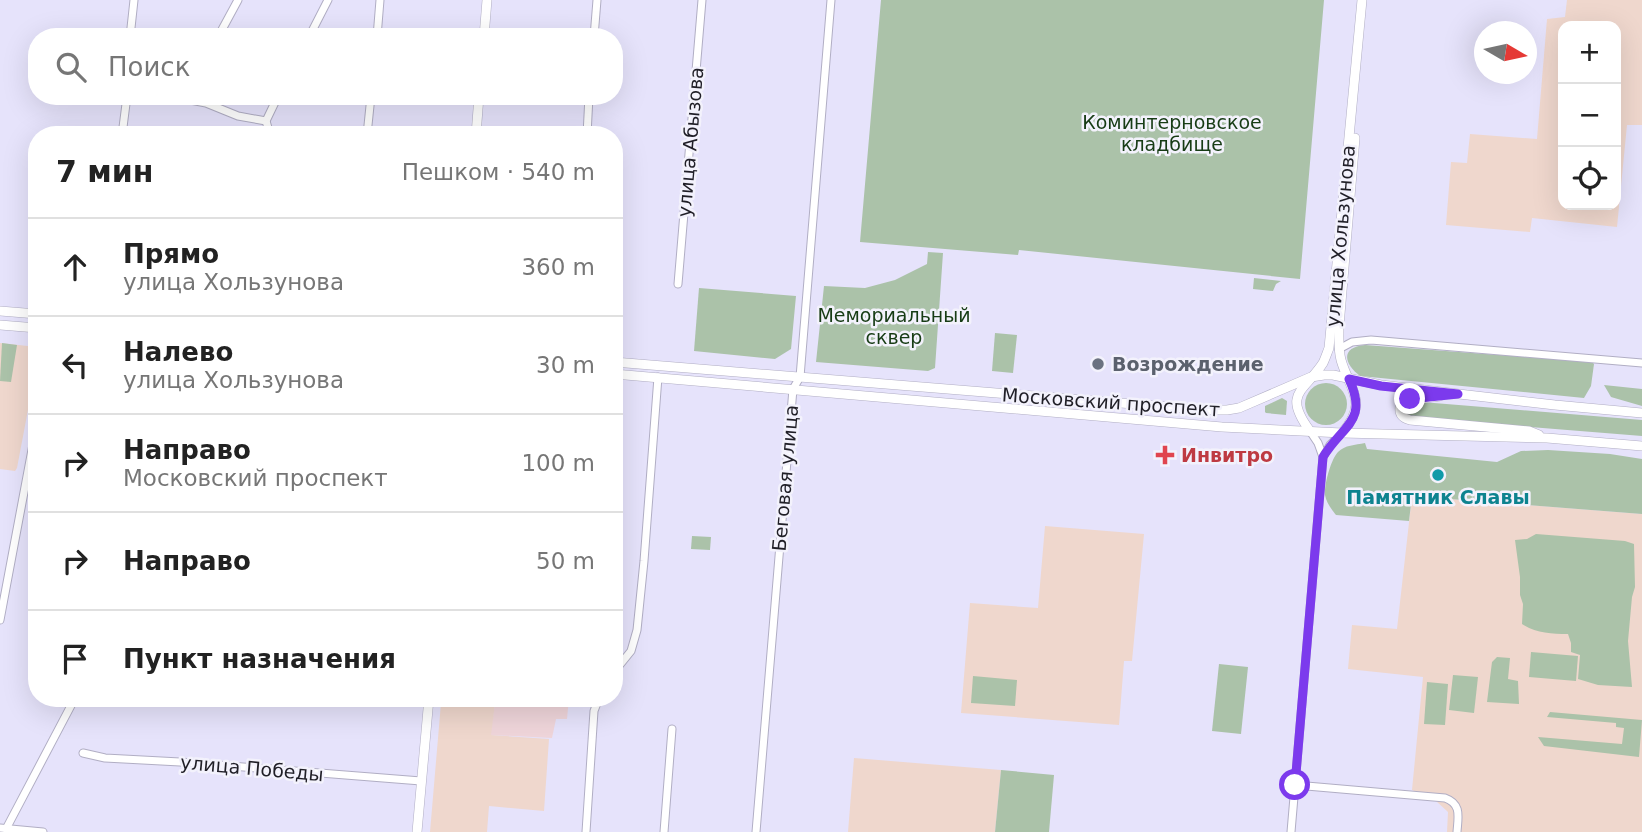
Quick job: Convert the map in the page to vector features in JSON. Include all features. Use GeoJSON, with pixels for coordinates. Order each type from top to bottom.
{"type":"FeatureCollection","features":[{"type":"Feature","properties":{"kind":"main road"},"geometry":{"type":"LineString","coordinates":[[485,28],[487,0]]}},
{"type":"Feature","properties":{"kind":"main road","name":"улица Хользунова"},"geometry":{"type":"LineString","coordinates":[[1342,433],[1356,413],[1354,390],[1339,349],[1365,0]]}},
{"type":"Feature","properties":{"kind":"main road","name":"улица Хользунова"},"geometry":{"type":"LineString","coordinates":[[1310,431],[1297,409],[1297,400],[1301,388],[1323,363],[1329,348],[1365,0]]}},
{"type":"Feature","properties":{"kind":"main road"},"geometry":{"type":"LineString","coordinates":[[477,126],[478,105]]}},
{"type":"Feature","properties":{"kind":"main road"},"geometry":{"type":"LineString","coordinates":[[0,311],[28,313]]}},
{"type":"Feature","properties":{"kind":"main road"},"geometry":{"type":"LineString","coordinates":[[0,325],[28,327]]}},
{"type":"Feature","properties":{"kind":"main road","name":"Московский проспект"},"geometry":{"type":"LineString","coordinates":[[623,363],[1207,410],[1239,408],[1311,377],[1333,375],[1381,386],[1642,413]]}},
{"type":"Feature","properties":{"kind":"main road","name":"Московский проспект"},"geometry":{"type":"LineString","coordinates":[[623,375],[1222,426],[1342,433],[1547,438],[1642,446]]}},
{"type":"Feature","properties":{"kind":"main road"},"geometry":{"type":"LineString","coordinates":[[1458,394],[1405,401],[1400,407],[1401,414],[1410,420],[1529,431],[1547,438]]}},
{"type":"Feature","properties":{"kind":"main road"},"geometry":{"type":"LineString","coordinates":[[417,832],[428,707]]}},
{"type":"Feature","properties":{"kind":"street"},"geometry":{"type":"LineString","coordinates":[[131,28],[134,0]]}},
{"type":"Feature","properties":{"kind":"street"},"geometry":{"type":"LineString","coordinates":[[223,28],[238,0]]}},
{"type":"Feature","properties":{"kind":"street"},"geometry":{"type":"LineString","coordinates":[[314,28],[328,0]]}},
{"type":"Feature","properties":{"kind":"street"},"geometry":{"type":"LineString","coordinates":[[378,28],[380,0]]}},
{"type":"Feature","properties":{"kind":"street"},"geometry":{"type":"LineString","coordinates":[[595,28],[597,0]]}},
{"type":"Feature","properties":{"kind":"street","name":"улица Абызова"},"geometry":{"type":"LineString","coordinates":[[678,284],[702,0]]}},
{"type":"Feature","properties":{"kind":"street","name":"Беговая улица"},"geometry":{"type":"LineString","coordinates":[[756,832],[793,389],[800,377],[831,0]]}},
{"type":"Feature","properties":{"kind":"street"},"geometry":{"type":"LineString","coordinates":[[123,126],[126,105]]}},
{"type":"Feature","properties":{"kind":"street"},"geometry":{"type":"LineString","coordinates":[[211,105],[238,116],[266,121]]}},
{"type":"Feature","properties":{"kind":"street"},"geometry":{"type":"LineString","coordinates":[[267,126],[266,121],[274,105]]}},
{"type":"Feature","properties":{"kind":"street"},"geometry":{"type":"LineString","coordinates":[[368,126],[370,105]]}},
{"type":"Feature","properties":{"kind":"street"},"geometry":{"type":"LineString","coordinates":[[587,126],[589,105]]}},
{"type":"Feature","properties":{"kind":"street"},"geometry":{"type":"LineString","coordinates":[[1339,349],[1352,342],[1371,340],[1642,363]]}},
{"type":"Feature","properties":{"kind":"street"},"geometry":{"type":"LineString","coordinates":[[623,661],[631,651],[637,630],[645,561],[658,377]]}},
{"type":"Feature","properties":{"kind":"street","name":"улица Хользунова"},"geometry":{"type":"LineString","coordinates":[[1310,431],[1323,457]]}},
{"type":"Feature","properties":{"kind":"street","name":"улица Хользунова"},"geometry":{"type":"LineString","coordinates":[[1323,457],[1342,433]]}},
{"type":"Feature","properties":{"kind":"street"},"geometry":{"type":"LineString","coordinates":[[1291,832],[1323,457]]}},
{"type":"Feature","properties":{"kind":"street"},"geometry":{"type":"LineString","coordinates":[[0,620],[28,471]]}},
{"type":"Feature","properties":{"kind":"street"},"geometry":{"type":"LineString","coordinates":[[43,832],[3,829],[70,707]]}},
{"type":"Feature","properties":{"kind":"street"},"geometry":{"type":"LineString","coordinates":[[586,832],[596,707]]}},
{"type":"Feature","properties":{"kind":"street"},"geometry":{"type":"LineString","coordinates":[[664,832],[672,729]]}},
{"type":"Feature","properties":{"kind":"street","name":"улица Победы"},"geometry":{"type":"LineString","coordinates":[[83,753],[105,758],[421,782]]}},
{"type":"Feature","properties":{"kind":"street"},"geometry":{"type":"LineString","coordinates":[[1295,785],[1445,798],[1458,807],[1457,832]]}},
{"type":"Feature","properties":{"kind":"shaded area"},"geometry":{"type":"Polygon","coordinates":[[[1567,0],[1642,0],[1642,125],[1627,125],[1621,186],[1621,21],[1558,21],[1558,210],[1619,210],[1617,227],[1532,218],[1530,232],[1446,225],[1451,162],[1467,163],[1470,134],[1537,139],[1547,19],[1565,17],[1567,0]]]}},
{"type":"Feature","properties":{"kind":"shaded area"},"geometry":{"type":"Polygon","coordinates":[[[0,343],[28,346],[28,410],[17,468],[15,471],[0,469],[0,343]]]}},
{"type":"Feature","properties":{"kind":"shaded area"},"geometry":{"type":"Polygon","coordinates":[[[1412,496],[1642,514],[1642,832],[1447,832],[1448,812],[1436,801],[1412,790],[1423,677],[1348,669],[1352,625],[1397,629],[1412,496]]]}},
{"type":"Feature","properties":{"kind":"shaded area"},"geometry":{"type":"Polygon","coordinates":[[[1045,526],[1144,534],[1132,661],[1124,661],[1119,725],[961,713],[970,603],[1038,608],[1045,526]]]}},
{"type":"Feature","properties":{"kind":"shaded area"},"geometry":{"type":"Polygon","coordinates":[[[441,707],[495,707],[491,735],[549,739],[544,811],[489,806],[487,832],[430,832],[441,707]]]}},
{"type":"Feature","properties":{"kind":"shaded area"},"geometry":{"type":"Polygon","coordinates":[[[495,707],[568,707],[567,719],[556,719],[552,738],[490,735],[495,707]]]}},
{"type":"Feature","properties":{"kind":"shaded area"},"geometry":{"type":"Polygon","coordinates":[[[854,758],[1001,770],[995,832],[848,832],[854,758]]]}},
{"type":"Feature","properties":{"kind":"green space","name":"Коминтерновское кладбище"},"geometry":{"type":"Polygon","coordinates":[[[881,0],[1324,0],[1300,279],[1019,250],[1018,255],[860,242],[881,0]]]}},
{"type":"Feature","properties":{"kind":"green space","name":"Мемориальный сквер"},"geometry":{"type":"Polygon","coordinates":[[[928,252],[943,253],[935,368],[928,371],[816,362],[824,286],[865,288],[895,280],[927,264],[928,252]]]}},
{"type":"Feature","properties":{"kind":"green space"},"geometry":{"type":"Polygon","coordinates":[[[1254,278],[1281,281],[1273,291],[1253,289],[1254,278]]]}},
{"type":"Feature","properties":{"kind":"green space"},"geometry":{"type":"Polygon","coordinates":[[[699,288],[796,296],[791,349],[775,359],[694,351],[699,288]]]}},
{"type":"Feature","properties":{"kind":"green space"},"geometry":{"type":"Polygon","coordinates":[[[995,333],[1017,335],[1013,373],[992,371],[995,333]]]}},
{"type":"Feature","properties":{"kind":"green space"},"geometry":{"type":"Polygon","coordinates":[[[2,343],[17,345],[11,382],[0,381],[2,343]]]}},
{"type":"Feature","properties":{"kind":"green space"},"geometry":{"type":"Polygon","coordinates":[[[1365,345],[1594,364],[1591,386],[1584,398],[1360,376],[1350,366],[1347,356],[1352,349],[1365,345]]]}},
{"type":"Feature","properties":{"kind":"green space"},"geometry":{"type":"Polygon","coordinates":[[[1326,383],[1341,389],[1347,404],[1341,419],[1326,425],[1311,419],[1305,404],[1311,389],[1326,383]]]}},
{"type":"Feature","properties":{"kind":"green space"},"geometry":{"type":"Polygon","coordinates":[[[1604,385],[1642,389],[1642,406],[1611,397],[1604,385]]]}},
{"type":"Feature","properties":{"kind":"green space"},"geometry":{"type":"Polygon","coordinates":[[[1282,398],[1287,401],[1286,415],[1265,412],[1265,406],[1282,398]]]}},
{"type":"Feature","properties":{"kind":"green space"},"geometry":{"type":"Polygon","coordinates":[[[1406,404],[1642,420],[1642,436],[1405,417],[1403,408],[1406,404]]]}},
{"type":"Feature","properties":{"kind":"green space"},"geometry":{"type":"Polygon","coordinates":[[[1365,443],[1367,449],[1497,462],[1521,451],[1548,450],[1642,459],[1642,514],[1412,496],[1409,521],[1336,515],[1325,495],[1335,455],[1350,446],[1365,443]]]}},
{"type":"Feature","properties":{"kind":"green space"},"geometry":{"type":"Polygon","coordinates":[[[1536,534],[1634,544],[1635,587],[1628,641],[1632,687],[1598,685],[1578,679],[1580,655],[1571,652],[1568,634],[1544,632],[1522,624],[1523,604],[1515,540],[1527,539],[1536,534]]]}},
{"type":"Feature","properties":{"kind":"green space"},"geometry":{"type":"Polygon","coordinates":[[[692,536],[711,537],[710,550],[691,549],[692,536]]]}},
{"type":"Feature","properties":{"kind":"green space"},"geometry":{"type":"Polygon","coordinates":[[[1531,652],[1578,656],[1576,681],[1529,677],[1531,652]]]}},
{"type":"Feature","properties":{"kind":"green space"},"geometry":{"type":"Polygon","coordinates":[[[1497,657],[1510,658],[1508,679],[1518,681],[1519,704],[1487,702],[1492,662],[1497,657]]]}},
{"type":"Feature","properties":{"kind":"green space"},"geometry":{"type":"Polygon","coordinates":[[[1219,664],[1248,667],[1241,734],[1212,731],[1219,664]]]}},
{"type":"Feature","properties":{"kind":"green space"},"geometry":{"type":"Polygon","coordinates":[[[1453,675],[1478,677],[1474,713],[1449,710],[1453,675]]]}},
{"type":"Feature","properties":{"kind":"green space"},"geometry":{"type":"Polygon","coordinates":[[[973,676],[1017,680],[1015,706],[971,703],[973,676]]]}},
{"type":"Feature","properties":{"kind":"green space"},"geometry":{"type":"Polygon","coordinates":[[[1427,682],[1448,684],[1445,725],[1424,724],[1427,682]]]}},
{"type":"Feature","properties":{"kind":"green space"},"geometry":{"type":"Polygon","coordinates":[[[1550,712],[1642,720],[1639,757],[1544,746],[1538,737],[1622,744],[1624,728],[1616,727],[1616,723],[1547,717],[1550,712]]]}},
{"type":"Feature","properties":{"kind":"green space"},"geometry":{"type":"Polygon","coordinates":[[[1001,770],[1054,775],[1049,832],[995,832],[1001,770]]]}},
{"type":"Feature","properties":{"kind":"place","name":"Возрождение"},"geometry":{"type":"Point","coordinates":[1098,364]}},
{"type":"Feature","properties":{"kind":"place","name":"Инвитро"},"geometry":{"type":"Point","coordinates":[1165,455]}},
{"type":"Feature","properties":{"kind":"place","name":"Памятник Славы"},"geometry":{"type":"Point","coordinates":[1438,475]}},
{"type":"Feature","properties":{"kind":"route"},"geometry":{"type":"LineString","coordinates":[[1295,785],[1323,457],[1356,413],[1354,390],[1349,379],[1381,386],[1458,394],[1410,399]]}}]}
